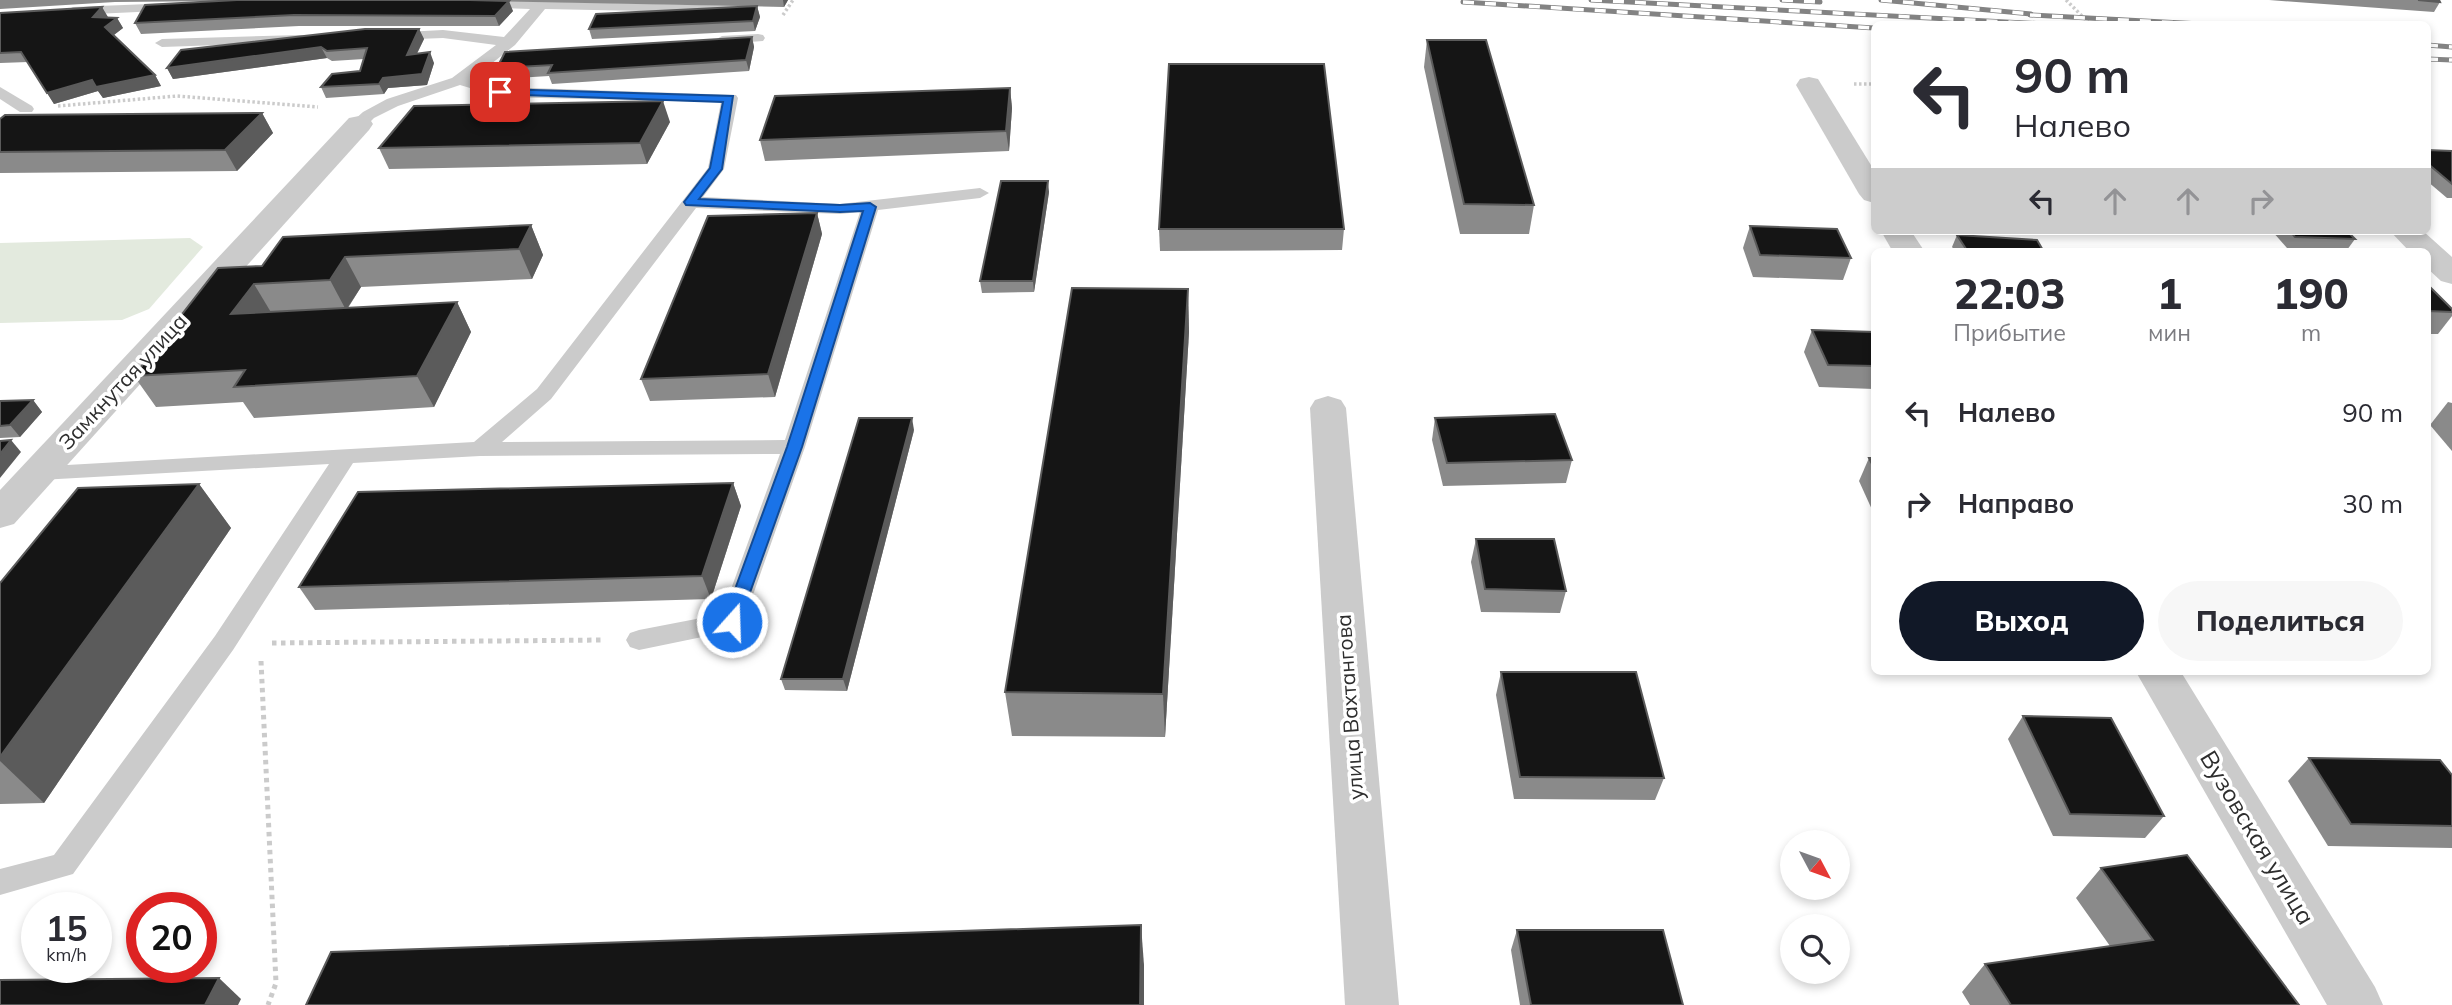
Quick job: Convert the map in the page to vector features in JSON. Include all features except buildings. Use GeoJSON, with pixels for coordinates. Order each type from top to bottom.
{"type":"FeatureCollection","features":[{"type":"Feature","properties":{"kind":"street"},"geometry":{"type":"LineString","coordinates":[[1809,85],[1871,189]]}},
{"type":"Feature","properties":{"kind":"street","name":"Замкнутая улица"},"geometry":{"type":"LineString","coordinates":[[5,503],[40,472],[365,117]]}},
{"type":"Feature","properties":{"kind":"street"},"geometry":{"type":"LineString","coordinates":[[2409,235],[2424,248]]}},
{"type":"Feature","properties":{"kind":"street"},"geometry":{"type":"LineString","coordinates":[[2431,255],[2452,274]]}},
{"type":"Feature","properties":{"kind":"street","name":"улица Вахтангова"},"geometry":{"type":"LineString","coordinates":[[1328,408],[1372,1005]]}},
{"type":"Feature","properties":{"kind":"street","name":"Вузовская улица"},"geometry":{"type":"LineString","coordinates":[[2160,675],[2356,1005]]}},
{"type":"Feature","properties":{"kind":"lane"},"geometry":{"type":"LineString","coordinates":[[460,3],[753,10]]}},
{"type":"Feature","properties":{"kind":"lane"},"geometry":{"type":"LineString","coordinates":[[365,117],[459,80],[510,42],[541,5]]}},
{"type":"Feature","properties":{"kind":"lane"},"geometry":{"type":"LineString","coordinates":[[64,12],[184,6]]}},
{"type":"Feature","properties":{"kind":"lane"},"geometry":{"type":"LineString","coordinates":[[376,36],[443,34],[510,42]]}},
{"type":"Feature","properties":{"kind":"lane"},"geometry":{"type":"LineString","coordinates":[[162,43],[323,38]]}},
{"type":"Feature","properties":{"kind":"lane"},"geometry":{"type":"LineString","coordinates":[[702,41],[758,38]]}},
{"type":"Feature","properties":{"kind":"lane"},"geometry":{"type":"LineString","coordinates":[[495,53],[523,51]]}},
{"type":"Feature","properties":{"kind":"lane"},"geometry":{"type":"LineString","coordinates":[[459,80],[500,92],[730,99],[716,169],[544,394],[480,449]]}},
{"type":"Feature","properties":{"kind":"lane"},"geometry":{"type":"LineString","coordinates":[[0,92],[26,109]]}},
{"type":"Feature","properties":{"kind":"lane"},"geometry":{"type":"LineString","coordinates":[[690,202],[840,209],[980,193]]}},
{"type":"Feature","properties":{"kind":"lane"},"geometry":{"type":"LineString","coordinates":[[639,640],[732,622],[794,447],[870,207]]}},
{"type":"Feature","properties":{"kind":"lane"},"geometry":{"type":"LineString","coordinates":[[40,472],[480,449],[794,447]]}},
{"type":"Feature","properties":{"kind":"lane"},"geometry":{"type":"LineString","coordinates":[[0,882],[63,865],[224,643],[346,456]]}},
{"type":"Feature","properties":{"kind":"path"},"geometry":{"type":"LineString","coordinates":[[2066,0],[2087,21]]}},
{"type":"Feature","properties":{"kind":"path"},"geometry":{"type":"LineString","coordinates":[[26,109],[177,96],[365,117]]}},
{"type":"Feature","properties":{"kind":"path"},"geometry":{"type":"LineString","coordinates":[[224,643],[639,640]]}},
{"type":"Feature","properties":{"kind":"path"},"geometry":{"type":"LineString","coordinates":[[260,643],[276,983],[268,1005]]}},
{"type":"Feature","properties":{"kind":"shaded area"},"geometry":{"type":"Polygon","coordinates":[[[190,238],[203,247],[149,309],[122,320],[0,323],[0,243],[190,238]]]}},
{"type":"Feature","properties":{"kind":"railway"},"geometry":{"type":"LineString","coordinates":[[1591,0],[1987,21]]}},
{"type":"Feature","properties":{"kind":"railway"},"geometry":{"type":"LineString","coordinates":[[1782,0],[1820,2]]}},
{"type":"Feature","properties":{"kind":"railway"},"geometry":{"type":"LineString","coordinates":[[1881,0],[2031,14]]}},
{"type":"Feature","properties":{"kind":"railway"},"geometry":{"type":"LineString","coordinates":[[1463,2],[1871,28]]}},
{"type":"Feature","properties":{"kind":"railway"},"geometry":{"type":"LineString","coordinates":[[2030,15],[2144,21]]}},
{"type":"Feature","properties":{"kind":"railway"},"geometry":{"type":"LineString","coordinates":[[2431,45],[2452,47]]}},
{"type":"Feature","properties":{"kind":"railway"},"geometry":{"type":"LineString","coordinates":[[2431,59],[2452,60]]}},
{"type":"Feature","properties":{"kind":"route"},"geometry":{"type":"LineString","coordinates":[[500,92],[730,99],[716,169],[690,202],[840,209],[870,207],[794,447],[732,622]]}}]}
